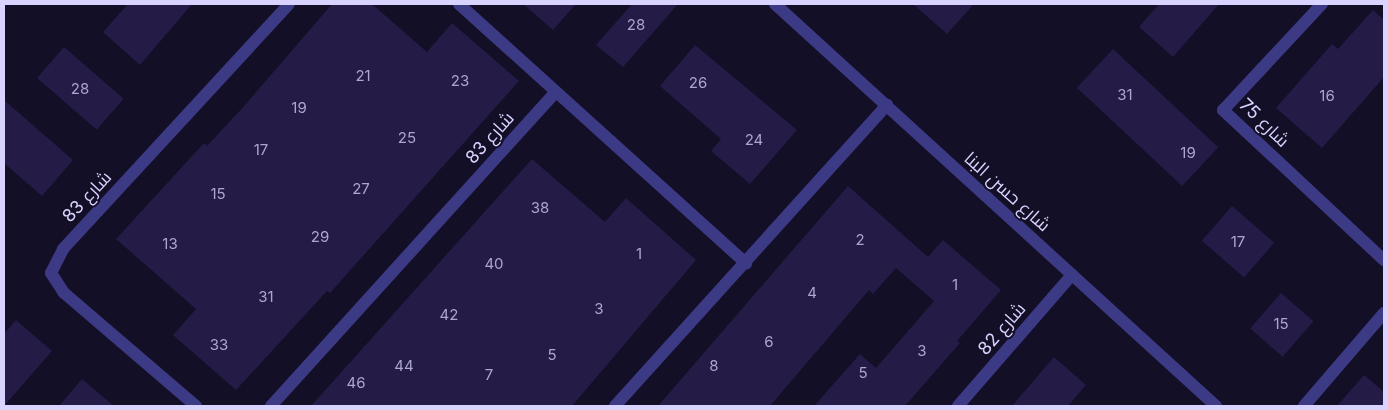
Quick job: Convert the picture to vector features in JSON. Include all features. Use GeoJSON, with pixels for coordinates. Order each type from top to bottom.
{"type":"FeatureCollection","features":[{"type":"Feature","properties":{"kind":"street","name":"شارع 83"},"geometry":{"type":"LineString","coordinates":[[196,406],[64,293],[51,273],[63,249],[289,4]]}},
{"type":"Feature","properties":{"kind":"street"},"geometry":{"type":"LineString","coordinates":[[459,4],[554,94],[746,263]]}},
{"type":"Feature","properties":{"kind":"street","name":"شارع حسن البنا"},"geometry":{"type":"LineString","coordinates":[[775,4],[1216,406]]}},
{"type":"Feature","properties":{"kind":"street","name":"شارع 75"},"geometry":{"type":"LineString","coordinates":[[1322,4],[1223,110],[1384,260]]}},
{"type":"Feature","properties":{"kind":"street","name":"شارع 83"},"geometry":{"type":"LineString","coordinates":[[271,406],[554,94]]}},
{"type":"Feature","properties":{"kind":"street"},"geometry":{"type":"LineString","coordinates":[[615,406],[887,105]]}},
{"type":"Feature","properties":{"kind":"street","name":"شارع 82"},"geometry":{"type":"LineString","coordinates":[[958,406],[1072,275]]}},
{"type":"Feature","properties":{"kind":"street"},"geometry":{"type":"LineString","coordinates":[[1304,406],[1384,313]]}},
{"type":"Feature","properties":{"kind":"building"},"geometry":{"type":"Polygon","coordinates":[[[128,4],[192,4],[140,65],[103,32],[128,4]]]}},
{"type":"Feature","properties":{"kind":"building"},"geometry":{"type":"Polygon","coordinates":[[[332,4],[372,4],[427,52],[452,23],[519,81],[330,293],[327,291],[236,390],[173,335],[196,309],[116,239],[204,143],[207,146],[245,105],[332,4]]]}},
{"type":"Feature","properties":{"kind":"building"},"geometry":{"type":"Polygon","coordinates":[[[523,4],[576,4],[553,30],[523,4]]]}},
{"type":"Feature","properties":{"kind":"building"},"geometry":{"type":"Polygon","coordinates":[[[632,4],[678,4],[623,67],[596,45],[632,4]]]}},
{"type":"Feature","properties":{"kind":"building"},"geometry":{"type":"Polygon","coordinates":[[[913,4],[974,4],[947,34],[913,4]]]}},
{"type":"Feature","properties":{"kind":"building"},"geometry":{"type":"Polygon","coordinates":[[[1159,4],[1219,4],[1173,57],[1139,27],[1159,4]]]}},
{"type":"Feature","properties":{"kind":"building"},"geometry":{"type":"Polygon","coordinates":[[[1373,10],[1384,20],[1384,77],[1322,148],[1276,108],[1332,44],[1338,49],[1373,10]]]}},
{"type":"Feature","properties":{"kind":"building"},"geometry":{"type":"Polygon","coordinates":[[[695,45],[797,130],[750,184],[711,151],[721,139],[660,86],[695,45]]]}},
{"type":"Feature","properties":{"kind":"building"},"geometry":{"type":"Polygon","coordinates":[[[64,47],[124,99],[97,130],[37,78],[64,47]]]}},
{"type":"Feature","properties":{"kind":"building"},"geometry":{"type":"Polygon","coordinates":[[[1113,49],[1218,147],[1182,186],[1077,88],[1113,49]]]}},
{"type":"Feature","properties":{"kind":"building"},"geometry":{"type":"Polygon","coordinates":[[[4,100],[73,160],[42,196],[4,163],[4,100]]]}},
{"type":"Feature","properties":{"kind":"building"},"geometry":{"type":"Polygon","coordinates":[[[532,159],[605,222],[626,198],[696,260],[572,406],[311,406],[532,159]]]}},
{"type":"Feature","properties":{"kind":"building"},"geometry":{"type":"Polygon","coordinates":[[[848,186],[928,257],[943,240],[1001,290],[957,341],[960,343],[905,406],[814,406],[860,354],[876,368],[934,301],[896,268],[873,294],[869,290],[770,406],[658,406],[848,186]]]}},
{"type":"Feature","properties":{"kind":"building"},"geometry":{"type":"Polygon","coordinates":[[[1232,206],[1274,243],[1244,277],[1202,241],[1232,206]]]}},
{"type":"Feature","properties":{"kind":"building"},"geometry":{"type":"Polygon","coordinates":[[[1281,293],[1313,321],[1283,357],[1250,328],[1281,293]]]}},
{"type":"Feature","properties":{"kind":"building"},"geometry":{"type":"Polygon","coordinates":[[[16,320],[52,351],[4,406],[4,334],[16,320]]]}},
{"type":"Feature","properties":{"kind":"building"},"geometry":{"type":"Polygon","coordinates":[[[1054,357],[1086,385],[1068,406],[1012,406],[1054,357]]]}},
{"type":"Feature","properties":{"kind":"building"},"geometry":{"type":"Polygon","coordinates":[[[1364,375],[1384,392],[1384,406],[1337,406],[1364,375]]]}},
{"type":"Feature","properties":{"kind":"building"},"geometry":{"type":"Polygon","coordinates":[[[82,379],[114,406],[59,406],[82,379]]]}}]}
